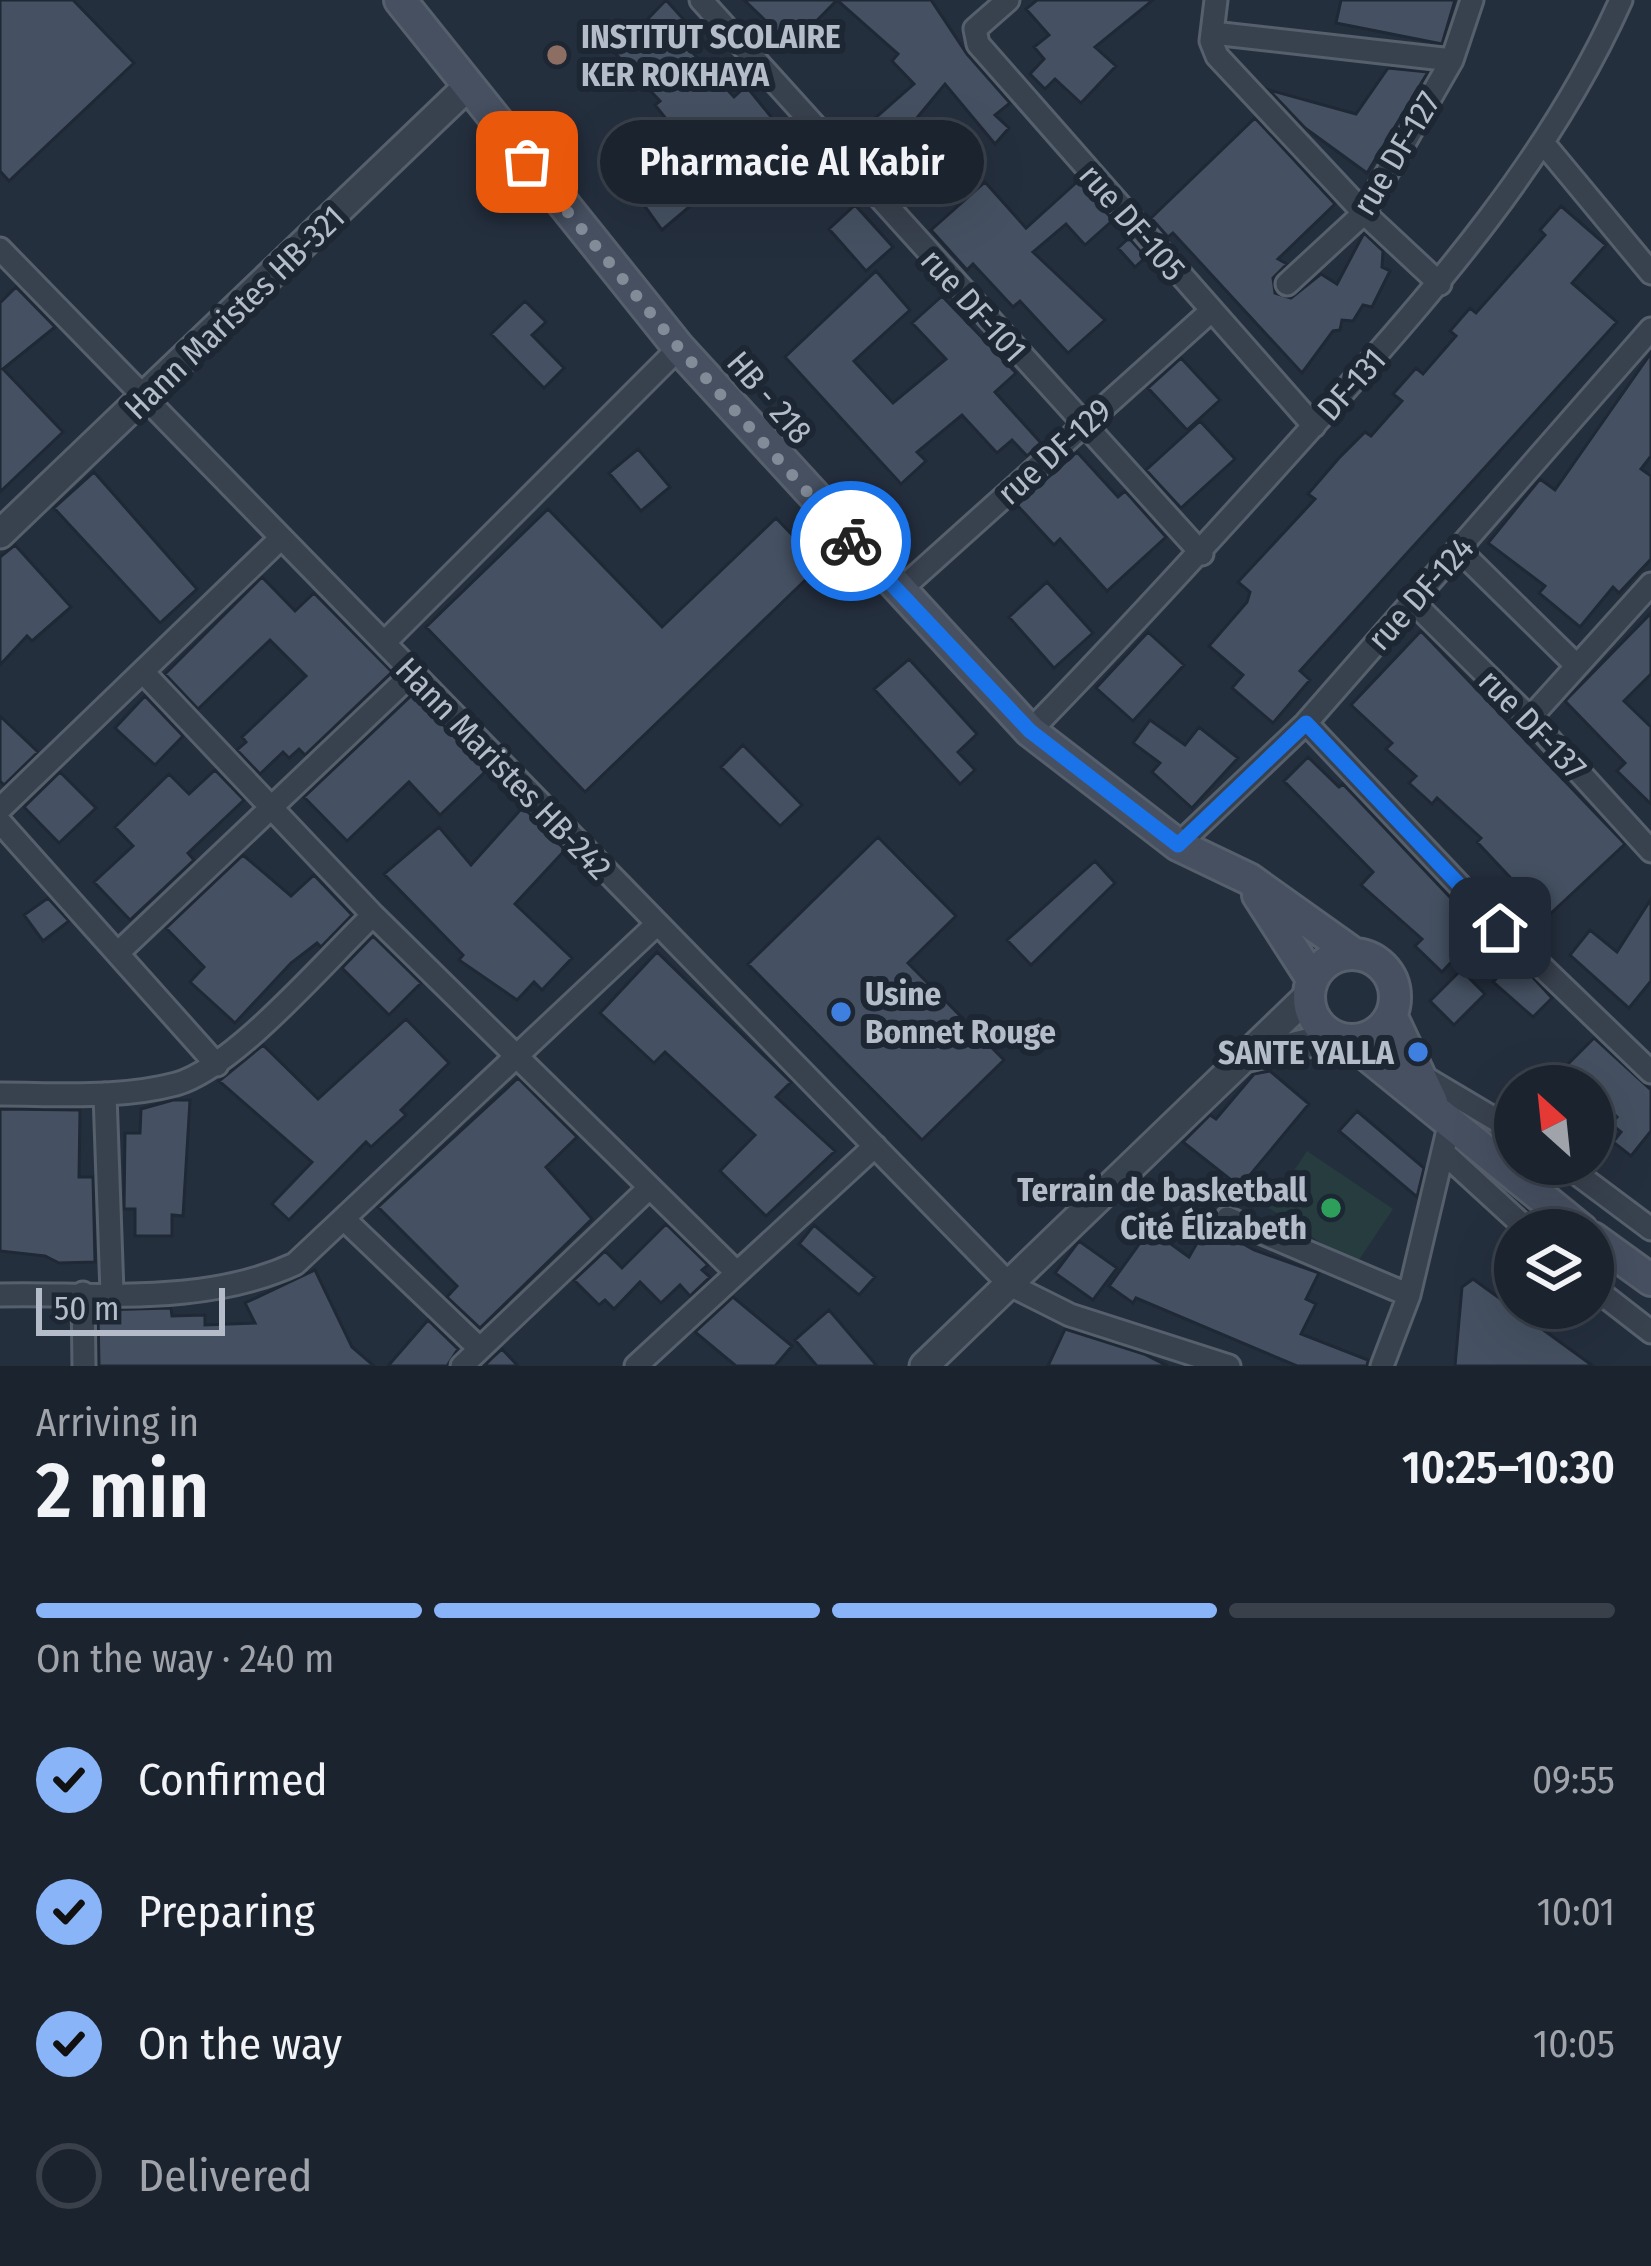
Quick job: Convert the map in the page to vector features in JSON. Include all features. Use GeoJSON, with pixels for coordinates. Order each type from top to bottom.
{"type":"FeatureCollection","features":[{"type":"Feature","properties":{"kind":"main road","name":"HB - 218"},"geometry":{"type":"LineString","coordinates":[[400,0],[679,348],[1030,731],[1178,845],[1249,879],[1354,954]]}},
{"type":"Feature","properties":{"kind":"main road"},"geometry":{"type":"LineString","coordinates":[[1249,879],[1310,988],[1311,1012],[1443,1130],[1553,1209]]}},
{"type":"Feature","properties":{"kind":"main road"},"geometry":{"type":"LineString","coordinates":[[1310,988],[1322,965],[1354,954],[1384,968],[1393,982],[1391,1015],[1443,1130]]}},
{"type":"Feature","properties":{"kind":"main road"},"geometry":{"type":"LineString","coordinates":[[1342,1039],[1382,1029],[1391,1015]]}},
{"type":"Feature","properties":{"kind":"main road"},"geometry":{"type":"LineString","coordinates":[[1614,1253],[1651,1280]]}},
{"type":"Feature","properties":{"kind":"street"},"geometry":{"type":"LineString","coordinates":[[708,9],[736,0]]}},
{"type":"Feature","properties":{"kind":"street"},"geometry":{"type":"LineString","coordinates":[[1216,0],[1212,40],[1364,213],[1440,284]]}},
{"type":"Feature","properties":{"kind":"street","name":"rue DF-127"},"geometry":{"type":"LineString","coordinates":[[1287,284],[1364,213],[1452,60],[1472,0]]}},
{"type":"Feature","properties":{"kind":"street","name":"DF-131"},"geometry":{"type":"LineString","coordinates":[[1030,731],[1202,554],[1440,284],[1544,144],[1591,69],[1621,0]]}},
{"type":"Feature","properties":{"kind":"street","name":"rue DF-105"},"geometry":{"type":"LineString","coordinates":[[992,5],[975,29],[978,44],[1314,426]]}},
{"type":"Feature","properties":{"kind":"street","name":"rue DF-101"},"geometry":{"type":"LineString","coordinates":[[708,9],[1202,554]]}},
{"type":"Feature","properties":{"kind":"street"},"geometry":{"type":"LineString","coordinates":[[1212,40],[1452,60]]}},
{"type":"Feature","properties":{"kind":"street","name":"Hann Maristes HB-321"},"geometry":{"type":"LineString","coordinates":[[0,534],[466,88]]}},
{"type":"Feature","properties":{"kind":"street"},"geometry":{"type":"LineString","coordinates":[[1544,144],[1651,273]]}},
{"type":"Feature","properties":{"kind":"street","name":"Hann Maristes HB-242"},"geometry":{"type":"LineString","coordinates":[[0,249],[1010,1285],[1070,1315],[1229,1366]]}},
{"type":"Feature","properties":{"kind":"street"},"geometry":{"type":"LineString","coordinates":[[0,285],[18,267]]}},
{"type":"Feature","properties":{"kind":"street","name":"rue DF-129"},"geometry":{"type":"LineString","coordinates":[[898,592],[1210,311]]}},
{"type":"Feature","properties":{"kind":"street","name":"rue DF-124"},"geometry":{"type":"LineString","coordinates":[[1178,845],[1306,723],[1651,329]]}},
{"type":"Feature","properties":{"kind":"street"},"geometry":{"type":"LineString","coordinates":[[384,643],[679,348]]}},
{"type":"Feature","properties":{"kind":"street"},"geometry":{"type":"LineString","coordinates":[[0,809],[280,538]]}},
{"type":"Feature","properties":{"kind":"street"},"geometry":{"type":"LineString","coordinates":[[1460,550],[1574,663]]}},
{"type":"Feature","properties":{"kind":"street"},"geometry":{"type":"LineString","coordinates":[[1530,718],[1574,663],[1648,594]]}},
{"type":"Feature","properties":{"kind":"street","name":"rue DF-137"},"geometry":{"type":"LineString","coordinates":[[1412,601],[1530,718],[1651,850]]}},
{"type":"Feature","properties":{"kind":"street"},"geometry":{"type":"LineString","coordinates":[[143,672],[373,915],[736,1272]]}},
{"type":"Feature","properties":{"kind":"street"},"geometry":{"type":"LineString","coordinates":[[120,951],[276,808],[413,673]]}},
{"type":"Feature","properties":{"kind":"street"},"geometry":{"type":"LineString","coordinates":[[1306,723],[1500,928]]}},
{"type":"Feature","properties":{"kind":"street"},"geometry":{"type":"LineString","coordinates":[[0,822],[217,1065]]}},
{"type":"Feature","properties":{"kind":"street"},"geometry":{"type":"LineString","coordinates":[[0,1094],[104,1094],[179,1083],[217,1065],[373,915]]}},
{"type":"Feature","properties":{"kind":"street"},"geometry":{"type":"LineString","coordinates":[[0,1295],[214,1292],[253,1284],[295,1264],[656,925]]}},
{"type":"Feature","properties":{"kind":"street"},"geometry":{"type":"LineString","coordinates":[[1539,964],[1651,1072]]}},
{"type":"Feature","properties":{"kind":"street"},"geometry":{"type":"LineString","coordinates":[[925,1366],[1249,1057],[1310,988]]}},
{"type":"Feature","properties":{"kind":"street"},"geometry":{"type":"LineString","coordinates":[[1249,1057],[1342,1039]]}},
{"type":"Feature","properties":{"kind":"street"},"geometry":{"type":"LineString","coordinates":[[1419,1073],[1494,1118]]}},
{"type":"Feature","properties":{"kind":"street"},"geometry":{"type":"LineString","coordinates":[[104,1094],[112,1293]]}},
{"type":"Feature","properties":{"kind":"street"},"geometry":{"type":"LineString","coordinates":[[1443,1130],[1510,1209]]}},
{"type":"Feature","properties":{"kind":"street"},"geometry":{"type":"LineString","coordinates":[[1382,1366],[1409,1294],[1443,1130]]}},
{"type":"Feature","properties":{"kind":"street"},"geometry":{"type":"LineString","coordinates":[[636,1366],[875,1146]]}},
{"type":"Feature","properties":{"kind":"street"},"geometry":{"type":"LineString","coordinates":[[1592,1185],[1651,1229]]}},
{"type":"Feature","properties":{"kind":"street"},"geometry":{"type":"LineString","coordinates":[[462,1366],[648,1189]]}},
{"type":"Feature","properties":{"kind":"street"},"geometry":{"type":"LineString","coordinates":[[1227,1218],[1409,1294]]}},
{"type":"Feature","properties":{"kind":"street"},"geometry":{"type":"LineString","coordinates":[[345,1220],[480,1348]]}},
{"type":"Feature","properties":{"kind":"street"},"geometry":{"type":"LineString","coordinates":[[83,1293],[84,1366]]}},
{"type":"Feature","properties":{"kind":"street"},"geometry":{"type":"LineString","coordinates":[[1614,1303],[1651,1332]]}},
{"type":"Feature","properties":{"kind":"green space","name":"Terrain de basketball Cité Élizabeth"},"geometry":{"type":"Polygon","coordinates":[[[1307,1151],[1393,1209],[1355,1266],[1269,1208],[1307,1151]]]}},
{"type":"Feature","properties":{"kind":"building"},"geometry":{"type":"Polygon","coordinates":[[[0,0],[73,0],[134,63],[9,181],[0,171],[0,0]]]}},
{"type":"Feature","properties":{"kind":"building"},"geometry":{"type":"Polygon","coordinates":[[[666,0],[704,42],[693,53],[734,97],[746,86],[781,129],[662,230],[634,191],[687,145],[655,105],[660,101],[615,53],[666,0]]]}},
{"type":"Feature","properties":{"kind":"building"},"geometry":{"type":"Polygon","coordinates":[[[744,0],[837,0],[792,46],[744,0]]]}},
{"type":"Feature","properties":{"kind":"building"},"geometry":{"type":"Polygon","coordinates":[[[837,0],[931,0],[967,54],[1010,103],[995,115],[1009,128],[995,144],[945,84],[916,119],[935,140],[899,172],[885,154],[890,149],[866,126],[914,84],[892,61],[898,54],[837,0]]]}},
{"type":"Feature","properties":{"kind":"building"},"geometry":{"type":"Polygon","coordinates":[[[1037,0],[1153,0],[1095,47],[1116,66],[1081,103],[1055,79],[1045,89],[1030,74],[1044,59],[1034,47],[1049,35],[1026,9],[1037,0]]]}},
{"type":"Feature","properties":{"kind":"building"},"geometry":{"type":"Polygon","coordinates":[[[1341,0],[1455,0],[1442,44],[1336,23],[1341,0]]]}},
{"type":"Feature","properties":{"kind":"building"},"geometry":{"type":"Polygon","coordinates":[[[1388,68],[1428,72],[1367,173],[1305,128],[1269,90],[1356,114],[1388,68]]]}},
{"type":"Feature","properties":{"kind":"building"},"geometry":{"type":"Polygon","coordinates":[[[1255,118],[1335,204],[1278,259],[1287,264],[1273,278],[1275,293],[1291,298],[1321,274],[1337,284],[1364,233],[1383,251],[1382,267],[1390,271],[1372,307],[1363,305],[1353,321],[1342,320],[1340,330],[1333,331],[1302,373],[1173,233],[1168,237],[1151,218],[1255,118]]]}},
{"type":"Feature","properties":{"kind":"building"},"geometry":{"type":"Polygon","coordinates":[[[1078,181],[1113,220],[1085,245],[1066,224],[1033,252],[1105,320],[1068,353],[1020,301],[1013,307],[973,264],[967,270],[931,230],[985,182],[1026,228],[1078,181]]]}},
{"type":"Feature","properties":{"kind":"building"},"geometry":{"type":"Polygon","coordinates":[[[855,205],[893,247],[866,271],[829,229],[855,205]]]}},
{"type":"Feature","properties":{"kind":"building"},"geometry":{"type":"Polygon","coordinates":[[[1561,206],[1606,245],[1572,283],[1617,322],[1300,671],[1310,680],[1273,723],[1232,688],[1243,675],[1209,646],[1247,602],[1250,592],[1238,582],[1315,499],[1308,494],[1339,458],[1365,432],[1371,436],[1402,401],[1393,394],[1416,368],[1423,374],[1456,336],[1450,331],[1470,308],[1476,313],[1545,235],[1540,230],[1561,206]]]}},
{"type":"Feature","properties":{"kind":"building"},"geometry":{"type":"Polygon","coordinates":[[[1129,238],[1146,257],[1135,267],[1118,248],[1129,238]]]}},
{"type":"Feature","properties":{"kind":"building"},"geometry":{"type":"Polygon","coordinates":[[[876,271],[910,310],[854,361],[893,403],[946,359],[912,323],[942,296],[1016,373],[995,392],[1041,443],[1027,456],[1012,440],[997,453],[962,415],[917,452],[926,461],[901,484],[785,357],[876,271]]]}},
{"type":"Feature","properties":{"kind":"building"},"geometry":{"type":"Polygon","coordinates":[[[16,287],[55,327],[3,369],[63,432],[0,492],[0,303],[16,287]]]}},
{"type":"Feature","properties":{"kind":"building"},"geometry":{"type":"Polygon","coordinates":[[[525,301],[546,322],[532,335],[564,368],[544,388],[491,334],[525,301]]]}},
{"type":"Feature","properties":{"kind":"building"},"geometry":{"type":"Polygon","coordinates":[[[1651,353],[1651,456],[1641,469],[1651,476],[1651,559],[1619,593],[1613,587],[1580,627],[1539,593],[1545,586],[1488,543],[1540,479],[1555,490],[1651,353]]]}},
{"type":"Feature","properties":{"kind":"building"},"geometry":{"type":"Polygon","coordinates":[[[1181,358],[1220,400],[1187,430],[1148,388],[1181,358]]]}},
{"type":"Feature","properties":{"kind":"building"},"geometry":{"type":"Polygon","coordinates":[[[1200,421],[1235,459],[1181,508],[1146,470],[1200,421]]]}},
{"type":"Feature","properties":{"kind":"building"},"geometry":{"type":"Polygon","coordinates":[[[638,449],[670,487],[641,511],[609,473],[638,449]]]}},
{"type":"Feature","properties":{"kind":"building"},"geometry":{"type":"Polygon","coordinates":[[[1077,452],[1118,497],[1125,491],[1166,537],[1107,591],[1060,539],[1054,545],[1017,505],[1077,452]]]}},
{"type":"Feature","properties":{"kind":"building"},"geometry":{"type":"Polygon","coordinates":[[[94,472],[197,589],[160,623],[54,508],[94,472]]]}},
{"type":"Feature","properties":{"kind":"building"},"geometry":{"type":"Polygon","coordinates":[[[548,509],[662,627],[776,518],[821,565],[585,792],[426,627],[548,509]]]}},
{"type":"Feature","properties":{"kind":"building"},"geometry":{"type":"Polygon","coordinates":[[[15,545],[71,607],[32,641],[27,636],[0,665],[0,557],[15,545]]]}},
{"type":"Feature","properties":{"kind":"building"},"geometry":{"type":"Polygon","coordinates":[[[262,577],[295,611],[314,593],[392,672],[305,755],[299,749],[289,758],[283,752],[260,774],[237,750],[246,742],[242,737],[306,676],[270,640],[198,709],[165,674],[262,577]]]}},
{"type":"Feature","properties":{"kind":"building"},"geometry":{"type":"Polygon","coordinates":[[[1047,582],[1093,633],[1054,668],[1009,617],[1047,582]]]}},
{"type":"Feature","properties":{"kind":"building"},"geometry":{"type":"Polygon","coordinates":[[[1651,613],[1651,674],[1624,701],[1651,727],[1651,804],[1617,771],[1625,763],[1565,701],[1651,613]]]}},
{"type":"Feature","properties":{"kind":"building"},"geometry":{"type":"Polygon","coordinates":[[[1421,631],[1625,844],[1547,917],[1477,842],[1481,838],[1437,798],[1432,804],[1409,783],[1416,776],[1386,749],[1392,743],[1351,705],[1421,631]]]}},
{"type":"Feature","properties":{"kind":"building"},"geometry":{"type":"Polygon","coordinates":[[[1148,632],[1184,665],[1133,721],[1096,688],[1148,632]]]}},
{"type":"Feature","properties":{"kind":"building"},"geometry":{"type":"Polygon","coordinates":[[[909,659],[977,734],[958,752],[975,770],[960,784],[874,689],[909,659]]]}},
{"type":"Feature","properties":{"kind":"building"},"geometry":{"type":"Polygon","coordinates":[[[413,694],[487,770],[440,815],[409,782],[347,841],[304,797],[413,694]]]}},
{"type":"Feature","properties":{"kind":"building"},"geometry":{"type":"Polygon","coordinates":[[[145,696],[183,736],[155,765],[115,728],[145,696]]]}},
{"type":"Feature","properties":{"kind":"building"},"geometry":{"type":"Polygon","coordinates":[[[0,716],[38,752],[4,785],[0,781],[0,716]]]}},
{"type":"Feature","properties":{"kind":"building"},"geometry":{"type":"Polygon","coordinates":[[[1150,720],[1185,745],[1199,727],[1238,758],[1192,808],[1152,772],[1160,763],[1133,743],[1150,720]]]}},
{"type":"Feature","properties":{"kind":"building"},"geometry":{"type":"Polygon","coordinates":[[[743,745],[802,805],[780,826],[721,767],[743,745]]]}},
{"type":"Feature","properties":{"kind":"building"},"geometry":{"type":"Polygon","coordinates":[[[1308,757],[1339,787],[1343,784],[1481,930],[1442,972],[1415,946],[1422,939],[1361,885],[1373,872],[1284,781],[1308,757]]]}},
{"type":"Feature","properties":{"kind":"building"},"geometry":{"type":"Polygon","coordinates":[[[215,770],[244,800],[188,853],[194,860],[130,920],[94,882],[133,846],[115,827],[169,774],[189,794],[215,770]]]}},
{"type":"Feature","properties":{"kind":"building"},"geometry":{"type":"Polygon","coordinates":[[[60,772],[96,808],[59,843],[24,807],[60,772]]]}},
{"type":"Feature","properties":{"kind":"building"},"geometry":{"type":"Polygon","coordinates":[[[523,807],[565,850],[515,904],[572,958],[542,990],[534,982],[517,1000],[459,960],[463,955],[384,874],[439,827],[471,865],[523,807]]]}},
{"type":"Feature","properties":{"kind":"building"},"geometry":{"type":"Polygon","coordinates":[[[878,837],[956,916],[908,963],[1004,1060],[922,1140],[748,964],[878,837]]]}},
{"type":"Feature","properties":{"kind":"building"},"geometry":{"type":"Polygon","coordinates":[[[243,855],[291,896],[314,875],[352,915],[321,947],[317,943],[291,963],[235,1023],[190,982],[204,967],[166,928],[243,855]]]}},
{"type":"Feature","properties":{"kind":"building"},"geometry":{"type":"Polygon","coordinates":[[[1095,861],[1115,883],[1031,965],[1007,940],[1095,861]]]}},
{"type":"Feature","properties":{"kind":"building"},"geometry":{"type":"Polygon","coordinates":[[[48,898],[69,921],[43,941],[24,915],[48,898]]]}},
{"type":"Feature","properties":{"kind":"building"},"geometry":{"type":"Polygon","coordinates":[[[1651,899],[1651,981],[1629,1008],[1570,955],[1590,930],[1617,952],[1651,899]]]}},
{"type":"Feature","properties":{"kind":"building"},"geometry":{"type":"Polygon","coordinates":[[[373,936],[421,983],[389,1015],[342,968],[373,936]]]}},
{"type":"Feature","properties":{"kind":"building"},"geometry":{"type":"Polygon","coordinates":[[[657,952],[791,1082],[776,1097],[835,1151],[766,1216],[720,1171],[755,1135],[665,1052],[654,1063],[600,1013],[657,952]]]}},
{"type":"Feature","properties":{"kind":"building"},"geometry":{"type":"Polygon","coordinates":[[[1516,959],[1552,998],[1533,1017],[1493,982],[1516,959]]]}},
{"type":"Feature","properties":{"kind":"building"},"geometry":{"type":"Polygon","coordinates":[[[1461,970],[1485,994],[1454,1025],[1430,1001],[1461,970]]]}},
{"type":"Feature","properties":{"kind":"building"},"geometry":{"type":"Polygon","coordinates":[[[406,1019],[449,1063],[401,1110],[406,1115],[371,1147],[366,1142],[289,1220],[272,1204],[312,1162],[219,1081],[263,1045],[318,1099],[406,1019]]]}},
{"type":"Feature","properties":{"kind":"building"},"geometry":{"type":"Polygon","coordinates":[[[1594,1038],[1651,1090],[1651,1131],[1631,1156],[1614,1143],[1621,1132],[1614,1126],[1614,1065],[1567,1065],[1594,1038]]]}},
{"type":"Feature","properties":{"kind":"building"},"geometry":{"type":"Polygon","coordinates":[[[1270,1071],[1309,1104],[1240,1187],[1183,1142],[1210,1115],[1216,1119],[1254,1074],[1270,1071]]]}},
{"type":"Feature","properties":{"kind":"building"},"geometry":{"type":"Polygon","coordinates":[[[518,1078],[577,1137],[546,1167],[592,1219],[480,1328],[447,1297],[457,1286],[378,1207],[518,1078]]]}},
{"type":"Feature","properties":{"kind":"building"},"geometry":{"type":"Polygon","coordinates":[[[190,1100],[183,1216],[172,1215],[172,1236],[135,1236],[135,1209],[124,1209],[125,1133],[140,1133],[141,1109],[190,1100]]]}},
{"type":"Feature","properties":{"kind":"building"},"geometry":{"type":"Polygon","coordinates":[[[0,1109],[80,1110],[79,1177],[93,1177],[95,1262],[59,1263],[45,1256],[0,1251],[0,1109]]]}},
{"type":"Feature","properties":{"kind":"building"},"geometry":{"type":"Polygon","coordinates":[[[1357,1111],[1424,1168],[1417,1197],[1339,1131],[1357,1111]]]}},
{"type":"Feature","properties":{"kind":"building"},"geometry":{"type":"Polygon","coordinates":[[[666,1224],[708,1265],[702,1270],[710,1277],[690,1296],[680,1285],[661,1303],[640,1282],[614,1309],[605,1300],[599,1305],[574,1280],[605,1251],[622,1268],[666,1224]]]}},
{"type":"Feature","properties":{"kind":"building"},"geometry":{"type":"Polygon","coordinates":[[[1208,1224],[1254,1250],[1319,1273],[1306,1299],[1316,1304],[1301,1334],[1368,1360],[1367,1366],[1297,1366],[1136,1298],[1133,1303],[1109,1286],[1150,1229],[1189,1257],[1208,1224]]]}},
{"type":"Feature","properties":{"kind":"building"},"geometry":{"type":"Polygon","coordinates":[[[814,1225],[875,1277],[859,1295],[799,1244],[814,1225]]]}},
{"type":"Feature","properties":{"kind":"building"},"geometry":{"type":"Polygon","coordinates":[[[1079,1241],[1117,1268],[1093,1300],[1055,1273],[1079,1241]]]}},
{"type":"Feature","properties":{"kind":"building"},"geometry":{"type":"Polygon","coordinates":[[[315,1270],[352,1347],[374,1366],[99,1366],[98,1310],[171,1308],[172,1316],[205,1315],[205,1325],[255,1323],[245,1303],[315,1270]]]}},
{"type":"Feature","properties":{"kind":"building"},"geometry":{"type":"Polygon","coordinates":[[[1473,1279],[1494,1294],[1494,1329],[1542,1329],[1593,1366],[1455,1366],[1462,1287],[1473,1279]]]}},
{"type":"Feature","properties":{"kind":"building"},"geometry":{"type":"Polygon","coordinates":[[[733,1297],[792,1346],[775,1366],[736,1366],[695,1332],[733,1297]]]}},
{"type":"Feature","properties":{"kind":"building"},"geometry":{"type":"Polygon","coordinates":[[[829,1310],[877,1366],[817,1366],[795,1340],[829,1310]]]}},
{"type":"Feature","properties":{"kind":"building"},"geometry":{"type":"Polygon","coordinates":[[[428,1320],[458,1349],[447,1366],[388,1366],[428,1320]]]}},
{"type":"Feature","properties":{"kind":"building"},"geometry":{"type":"Polygon","coordinates":[[[1065,1329],[1144,1354],[1168,1366],[1048,1366],[1065,1329]]]}},
{"type":"Feature","properties":{"kind":"building"},"geometry":{"type":"Polygon","coordinates":[[[502,1349],[518,1366],[484,1366],[491,1359],[502,1349]]]}},
{"type":"Feature","properties":{"kind":"way so far"},"geometry":{"type":"LineString","coordinates":[[527,162],[679,348],[851,541]]}},
{"type":"Feature","properties":{"kind":"place","name":"INSTITUT SCOLAIRE KER ROKHAYA"},"geometry":{"type":"Point","coordinates":[557,55]}},
{"type":"Feature","properties":{"kind":"place","name":"Pharmacie Al Kabir"},"geometry":{"type":"Point","coordinates":[527,162]}},
{"type":"Feature","properties":{"kind":"place","name":"Usine Bonnet Rouge"},"geometry":{"type":"Point","coordinates":[841,1012]}},
{"type":"Feature","properties":{"kind":"place","name":"SANTE YALLA"},"geometry":{"type":"Point","coordinates":[1418,1052]}},
{"type":"Feature","properties":{"kind":"place","name":"Terrain de basketball Cité Élizabeth"},"geometry":{"type":"Point","coordinates":[1331,1208]}},
{"type":"Feature","properties":{"kind":"route"},"geometry":{"type":"LineString","coordinates":[[851,541],[1030,731],[1178,845],[1306,723],[1500,928]]}}]}
